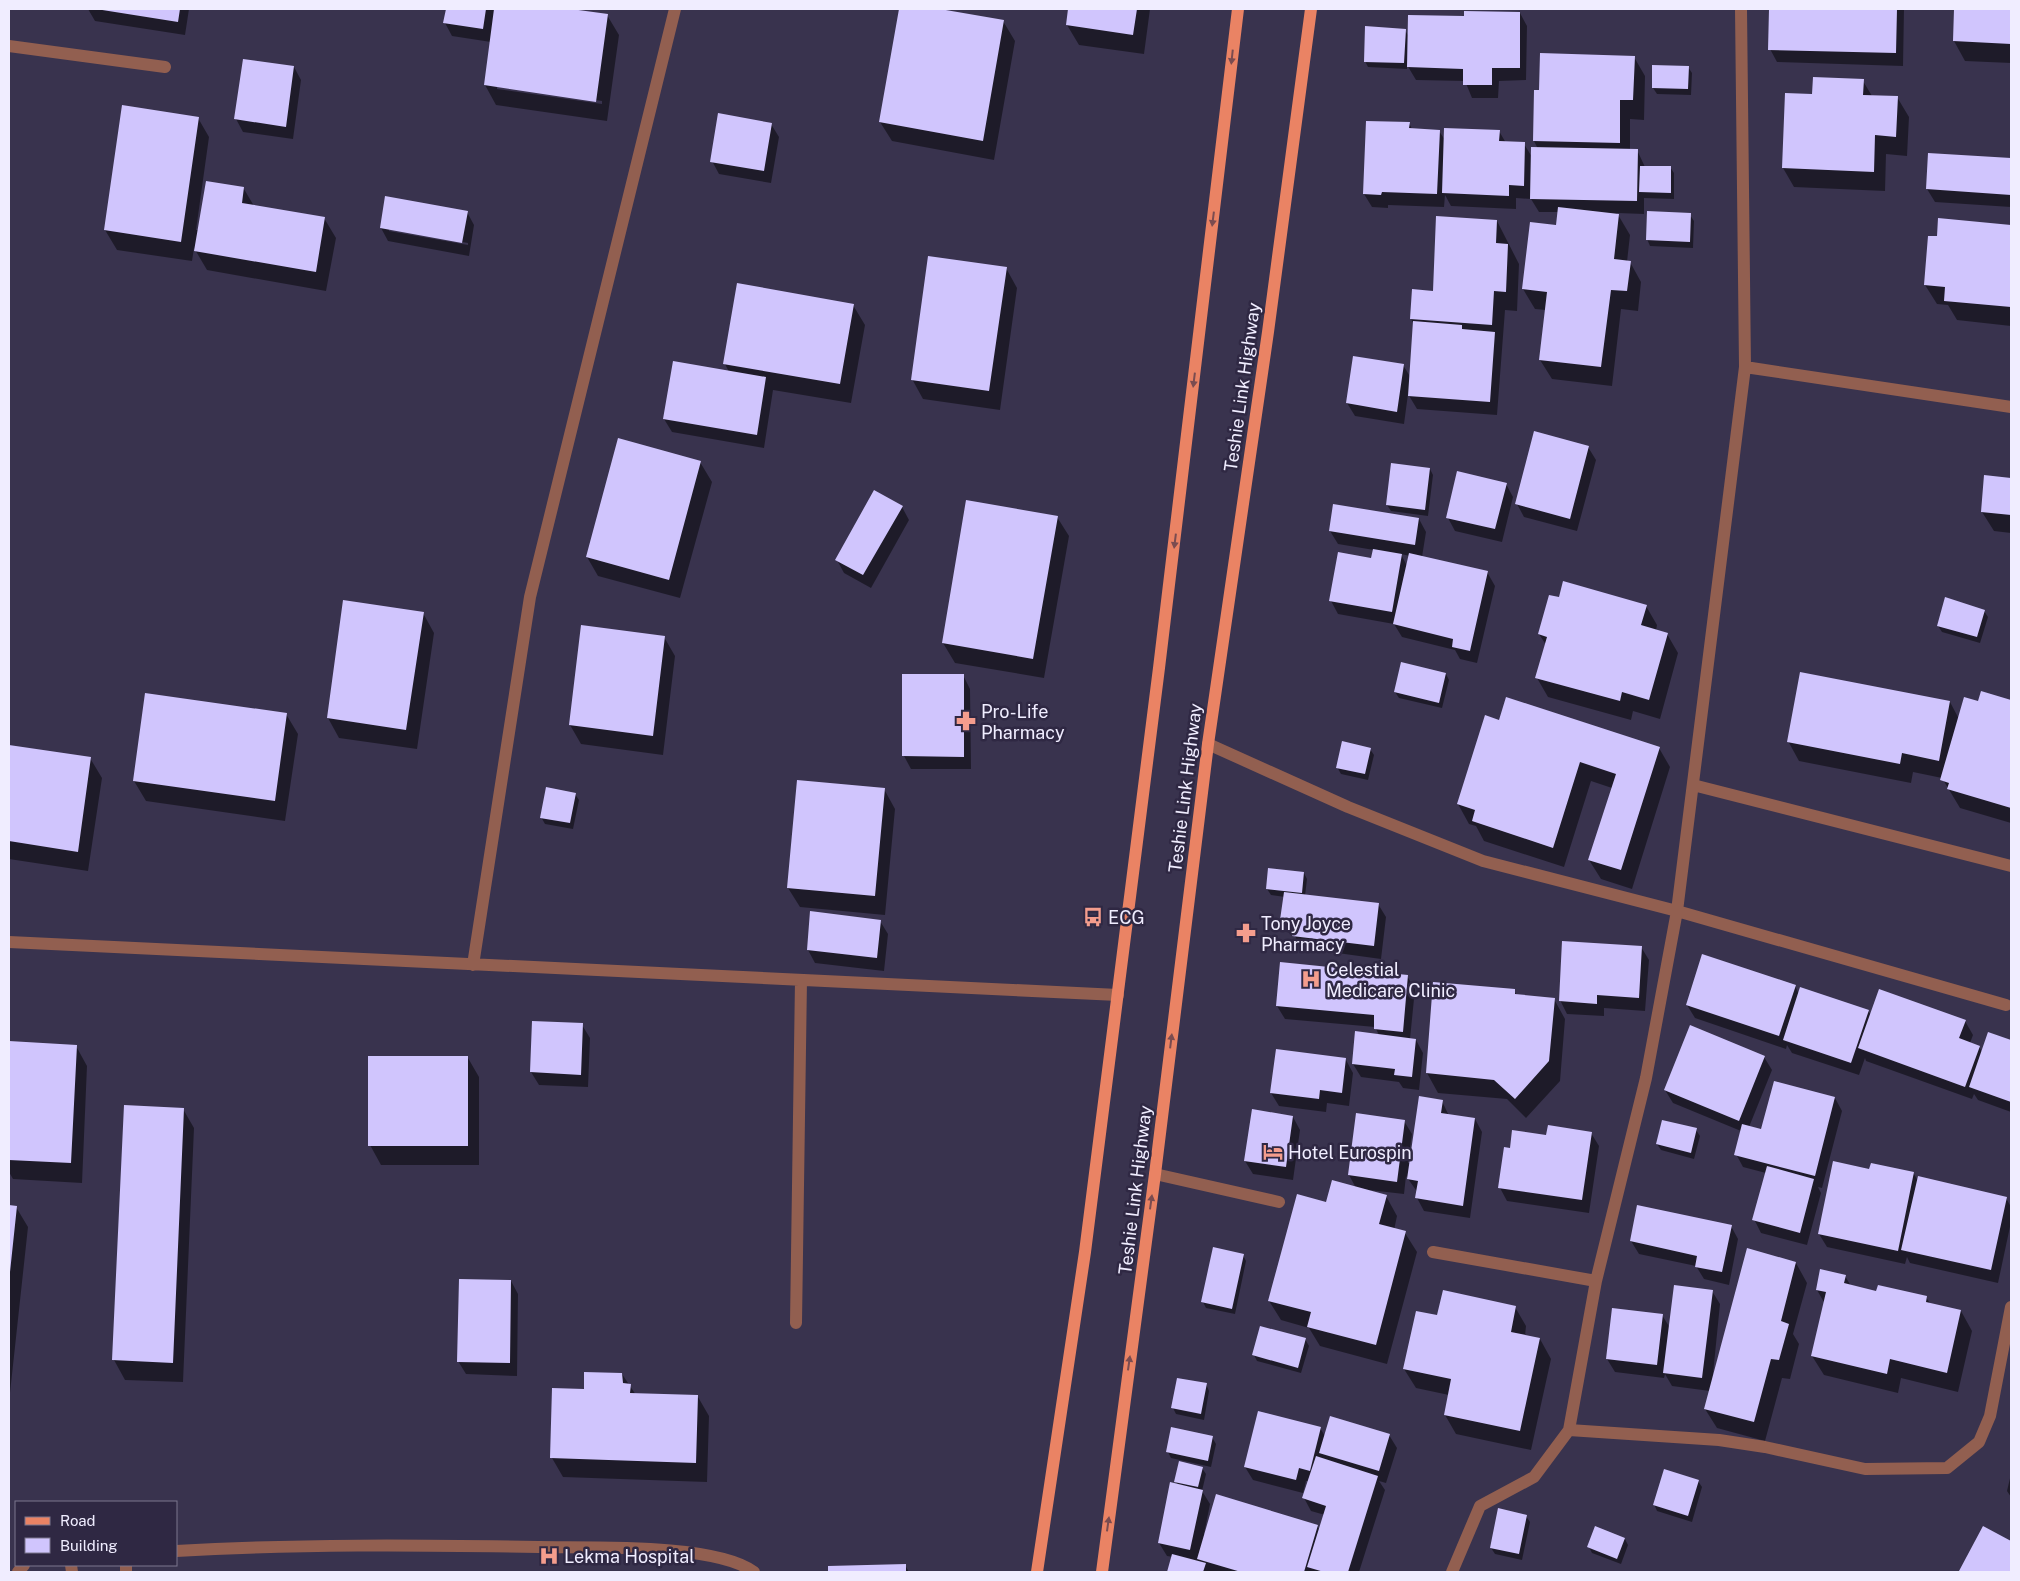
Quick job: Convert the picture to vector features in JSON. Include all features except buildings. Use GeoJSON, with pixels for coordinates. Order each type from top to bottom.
{"type":"FeatureCollection","features":[{"type":"Feature","properties":{"kind":"main road"},"geometry":{"type":"LineString","coordinates":[[1037,1572],[1085,1252],[1160,658],[1238,9]]}},
{"type":"Feature","properties":{"kind":"main road","name":"Teshie Link Highway"},"geometry":{"type":"LineString","coordinates":[[1102,1572],[1155,1174],[1208,744],[1268,332],[1311,9]]}},
{"type":"Feature","properties":{"kind":"street"},"geometry":{"type":"LineString","coordinates":[[473,965],[530,597],[675,9]]}},
{"type":"Feature","properties":{"kind":"street"},"geometry":{"type":"LineString","coordinates":[[1452,1572],[1480,1506],[1534,1477],[1569,1430],[1596,1281],[1646,1078],[1677,911],[1745,367],[1741,9]]}},
{"type":"Feature","properties":{"kind":"street"},"geometry":{"type":"LineString","coordinates":[[9,46],[165,67]]}},
{"type":"Feature","properties":{"kind":"street"},"geometry":{"type":"LineString","coordinates":[[1745,367],[2011,407]]}},
{"type":"Feature","properties":{"kind":"street"},"geometry":{"type":"LineString","coordinates":[[1208,744],[1348,807],[1483,861],[1677,911],[2006,1005]]}},
{"type":"Feature","properties":{"kind":"street"},"geometry":{"type":"LineString","coordinates":[[1693,785],[2011,866]]}},
{"type":"Feature","properties":{"kind":"street"},"geometry":{"type":"LineString","coordinates":[[9,942],[1118,995]]}},
{"type":"Feature","properties":{"kind":"street"},"geometry":{"type":"LineString","coordinates":[[796,1322],[801,980]]}},
{"type":"Feature","properties":{"kind":"street"},"geometry":{"type":"LineString","coordinates":[[1155,1174],[1279,1202]]}},
{"type":"Feature","properties":{"kind":"street"},"geometry":{"type":"LineString","coordinates":[[1433,1252],[1596,1281]]}},
{"type":"Feature","properties":{"kind":"street"},"geometry":{"type":"LineString","coordinates":[[1569,1430],[1719,1440],[1764,1447],[1865,1469],[1947,1468],[1979,1442],[1990,1416],[2011,1307]]}},
{"type":"Feature","properties":{"kind":"street"},"geometry":{"type":"LineString","coordinates":[[178,1551],[268,1546],[656,1550],[726,1558],[754,1572]]}},
{"type":"Feature","properties":{"kind":"place","name":"Pro-Life Pharmacy"},"geometry":{"type":"Point","coordinates":[966,721]}},
{"type":"Feature","properties":{"kind":"place","name":"ECG"},"geometry":{"type":"Point","coordinates":[1093,917]}},
{"type":"Feature","properties":{"kind":"place","name":"Tony Joyce Pharmacy"},"geometry":{"type":"Point","coordinates":[1246,933]}},
{"type":"Feature","properties":{"kind":"place","name":"Celestial Medicare Clinic"},"geometry":{"type":"Point","coordinates":[1311,979]}},
{"type":"Feature","properties":{"kind":"place","name":"Hotel Eurospin"},"geometry":{"type":"Point","coordinates":[1273,1152]}},
{"type":"Feature","properties":{"kind":"place","name":"Lekma Hospital"},"geometry":{"type":"Point","coordinates":[549,1556]}}]}
